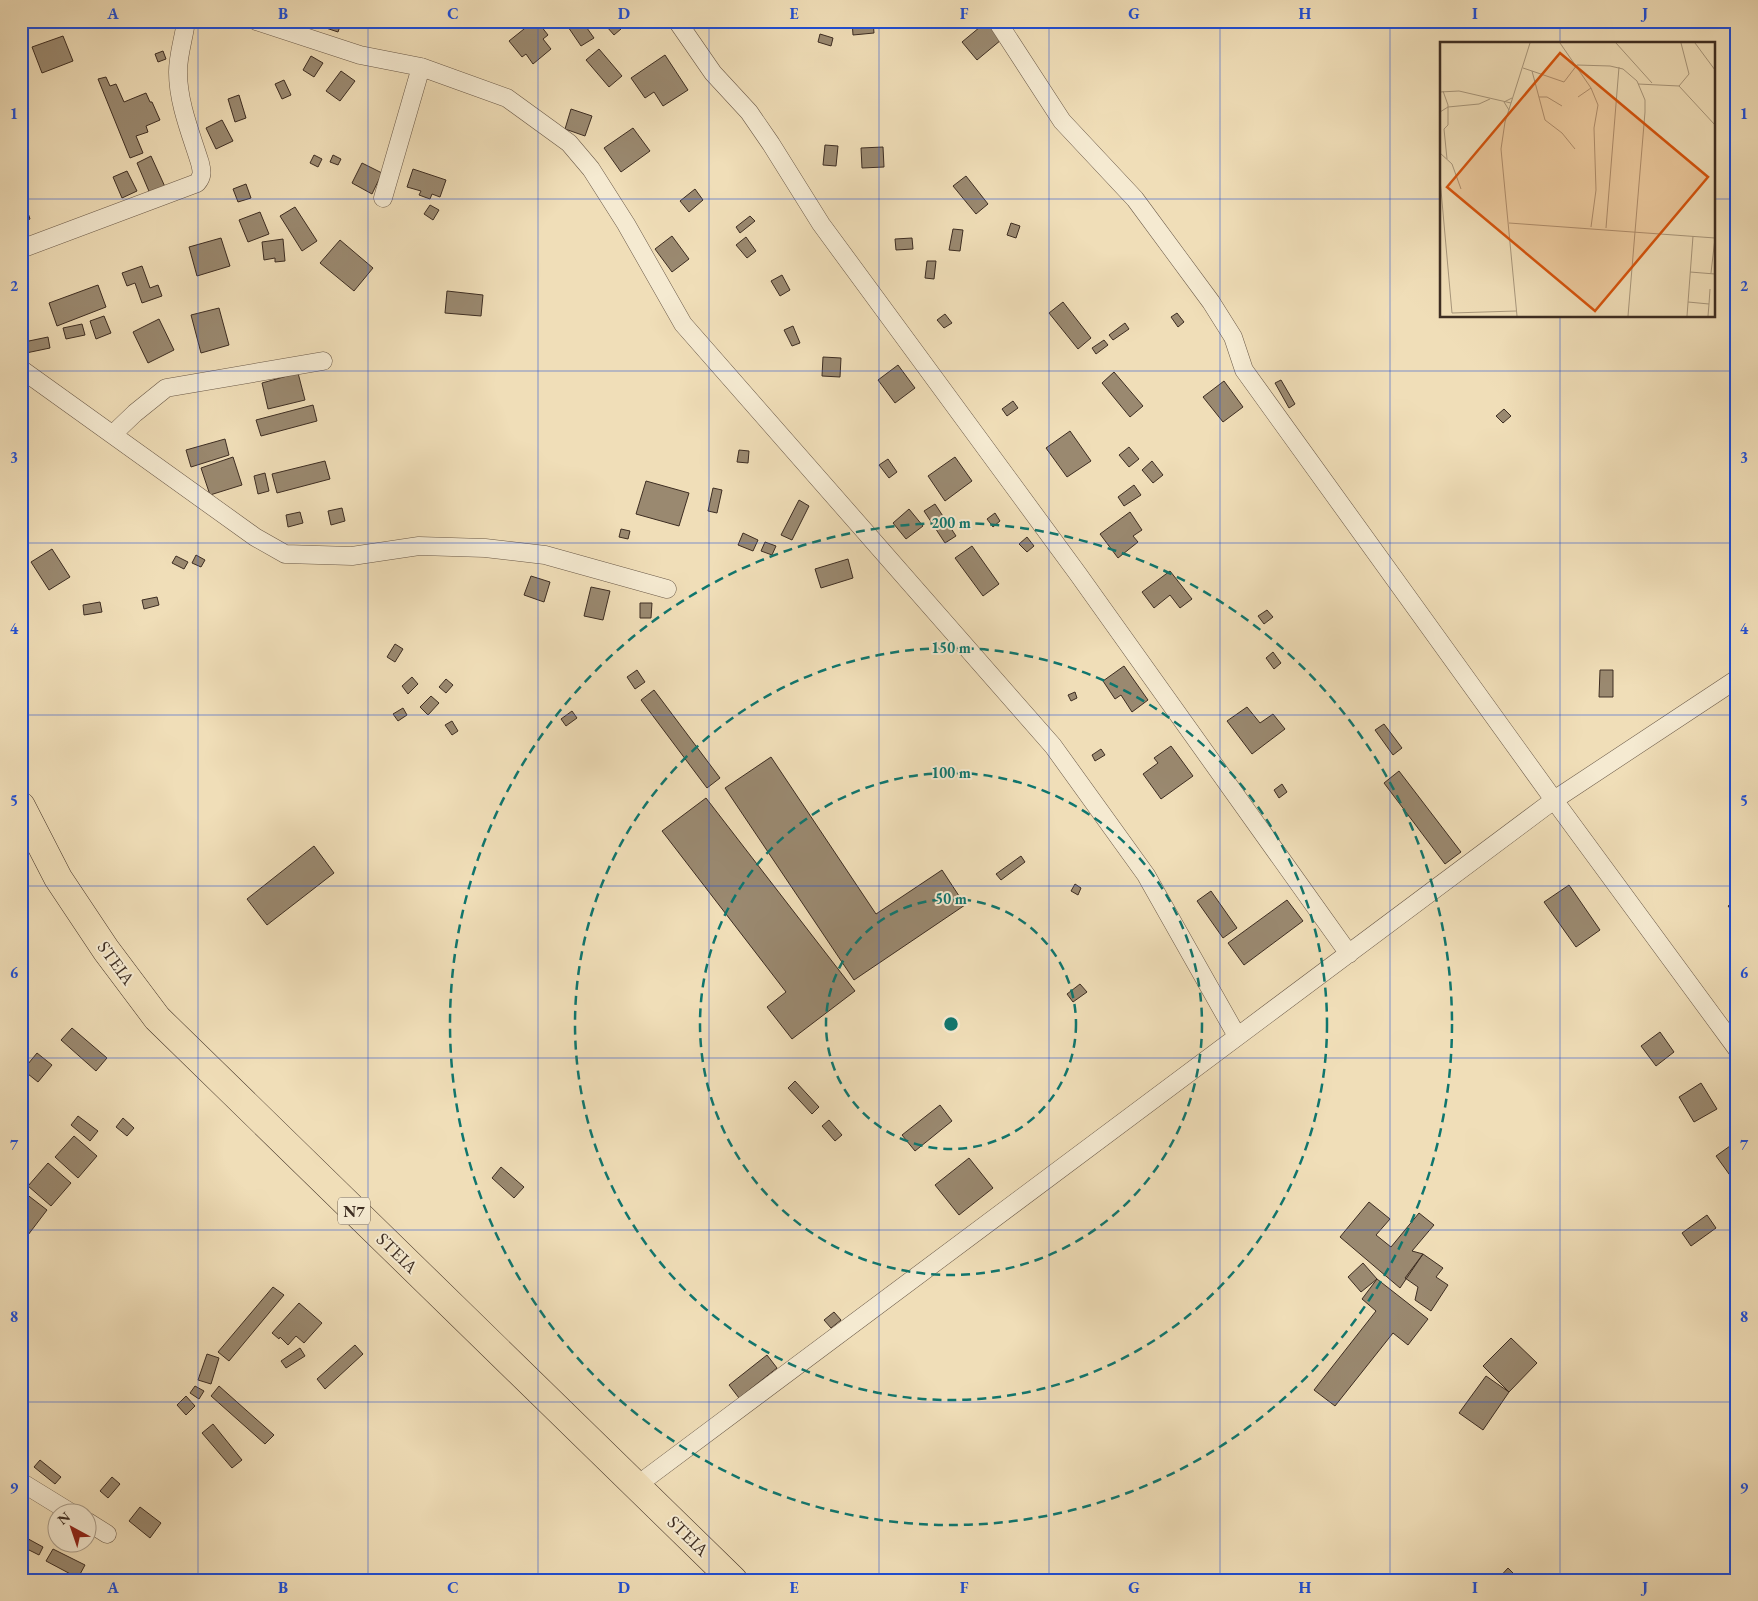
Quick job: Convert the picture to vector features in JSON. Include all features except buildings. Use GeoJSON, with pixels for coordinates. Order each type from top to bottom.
{"type":"FeatureCollection","features":[{"type":"Feature","properties":{"kind":"main road","name":"STEIA"},"geometry":{"type":"LineString","coordinates":[[21,806],[58,878],[106,950],[157,1018],[733,1580]]}},
{"type":"Feature","properties":{"kind":"street"},"geometry":{"type":"LineString","coordinates":[[21,249],[197,183],[201,179],[203,173],[179,92],[178,70],[186,21]]}},
{"type":"Feature","properties":{"kind":"street"},"geometry":{"type":"LineString","coordinates":[[256,21],[360,55],[421,66],[507,98],[569,143],[591,169],[626,224],[683,324],[1053,746],[1146,875],[1237,1036]]}},
{"type":"Feature","properties":{"kind":"street"},"geometry":{"type":"LineString","coordinates":[[677,21],[713,73],[748,112],[822,224],[1078,574],[1349,954]]}},
{"type":"Feature","properties":{"kind":"street"},"geometry":{"type":"LineString","coordinates":[[997,21],[1062,121],[1135,200],[1211,302],[1233,337],[1244,370],[1554,800],[1737,1049]]}},
{"type":"Feature","properties":{"kind":"street"},"geometry":{"type":"LineString","coordinates":[[382,198],[421,66]]}},
{"type":"Feature","properties":{"kind":"street"},"geometry":{"type":"LineString","coordinates":[[113,434],[166,388],[323,361]]}},
{"type":"Feature","properties":{"kind":"street"},"geometry":{"type":"LineString","coordinates":[[21,369],[254,537],[285,554],[352,556],[419,546],[485,548],[545,555],[668,589]]}},
{"type":"Feature","properties":{"kind":"street"},"geometry":{"type":"LineString","coordinates":[[636,1486],[1554,800],[1737,679]]}},
{"type":"Feature","properties":{"kind":"street"},"geometry":{"type":"LineString","coordinates":[[21,1482],[57,1504]]}},
{"type":"Feature","properties":{"kind":"street"},"geometry":{"type":"LineString","coordinates":[[98,1528],[107,1534]]}}]}
